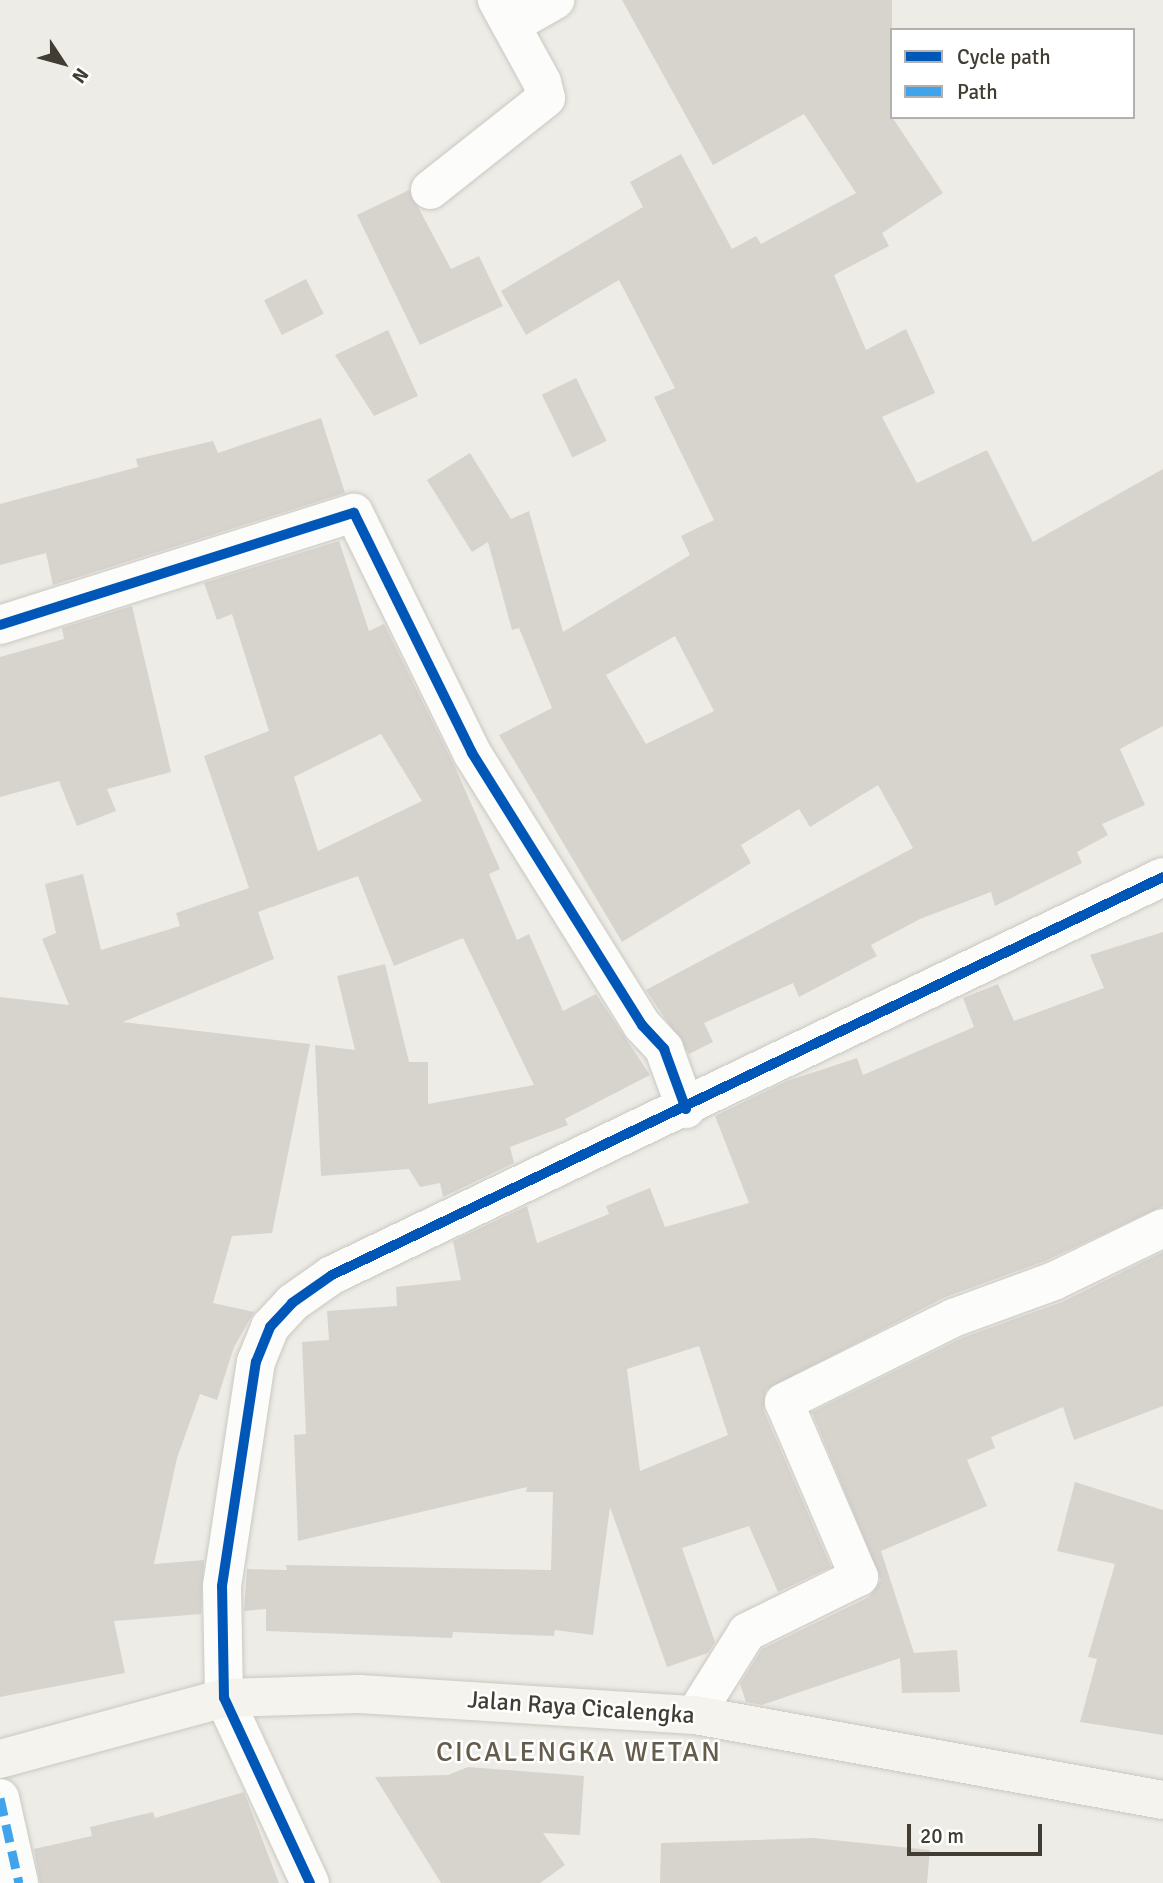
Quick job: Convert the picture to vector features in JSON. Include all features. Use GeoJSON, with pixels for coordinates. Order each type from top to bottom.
{"type":"FeatureCollection","features":[{"type":"Feature","properties":{"kind":"main road","name":"Jalan Raya Cicalengka"},"geometry":{"type":"LineString","coordinates":[[0,1759],[224,1698],[359,1694],[695,1715],[1163,1800]]}},
{"type":"Feature","properties":{"kind":"street"},"geometry":{"type":"LineString","coordinates":[[430,190],[545,98],[504,12],[555,0]]}},
{"type":"Feature","properties":{"kind":"street"},"geometry":{"type":"LineString","coordinates":[[0,625],[354,513],[472,753],[642,1025],[664,1049],[686,1110]]}},
{"type":"Feature","properties":{"kind":"street"},"geometry":{"type":"LineString","coordinates":[[310,1883],[224,1698],[224,1573],[256,1362],[270,1327],[292,1303],[332,1275],[686,1110],[1163,877]]}},
{"type":"Feature","properties":{"kind":"street"},"geometry":{"type":"LineString","coordinates":[[695,1715],[747,1632],[859,1577],[784,1402],[953,1318],[1054,1281],[1163,1228]]}},
{"type":"Feature","properties":{"kind":"street"},"geometry":{"type":"LineString","coordinates":[[0,1798],[19,1883]]}},
{"type":"Feature","properties":{"kind":"building"},"geometry":{"type":"Polygon","coordinates":[[[622,0],[892,0],[890,119],[893,119],[943,193],[882,233],[889,246],[834,275],[866,350],[906,329],[935,393],[882,417],[917,483],[987,450],[1033,542],[1163,469],[1163,726],[1120,749],[1145,805],[1102,824],[1108,835],[1077,852],[1082,863],[995,906],[991,892],[920,919],[871,945],[877,956],[799,997],[793,983],[704,1023],[713,1042],[689,1054],[646,990],[913,848],[878,785],[810,827],[799,809],[741,845],[751,863],[622,942],[499,735],[552,708],[519,628],[512,630],[488,542],[472,552],[427,480],[470,453],[511,519],[529,511],[563,632],[690,555],[681,536],[714,520],[654,397],[675,388],[619,280],[526,335],[501,291],[643,207],[630,182],[681,154],[732,249],[756,236],[761,244],[856,193],[804,114],[713,165],[622,0]],[[675,636],[606,675],[646,744],[714,711],[675,636]]]}},
{"type":"Feature","properties":{"kind":"building"},"geometry":{"type":"Polygon","coordinates":[[[409,190],[451,269],[479,256],[503,306],[420,345],[357,215],[409,190]]]}},
{"type":"Feature","properties":{"kind":"building"},"geometry":{"type":"Polygon","coordinates":[[[306,279],[324,314],[282,335],[264,300],[306,279]]]}},
{"type":"Feature","properties":{"kind":"building"},"geometry":{"type":"Polygon","coordinates":[[[388,330],[418,396],[374,416],[335,355],[388,330]]]}},
{"type":"Feature","properties":{"kind":"building"},"geometry":{"type":"Polygon","coordinates":[[[576,378],[607,441],[573,458],[542,395],[576,378]]]}},
{"type":"Feature","properties":{"kind":"building"},"geometry":{"type":"Polygon","coordinates":[[[321,418],[345,493],[53,585],[46,553],[0,565],[0,504],[138,467],[136,459],[213,441],[218,453],[321,418]]]}},
{"type":"Feature","properties":{"kind":"building"},"geometry":{"type":"Polygon","coordinates":[[[339,541],[369,631],[384,624],[454,765],[500,869],[489,874],[517,940],[529,934],[563,1011],[596,994],[650,1075],[565,1119],[568,1125],[510,1147],[514,1163],[443,1197],[440,1183],[420,1187],[409,1169],[321,1176],[315,1045],[355,1050],[337,976],[385,964],[409,1062],[428,1062],[428,1104],[534,1085],[463,938],[394,966],[358,876],[258,912],[274,959],[123,1022],[310,1044],[272,1233],[232,1236],[213,1303],[254,1312],[234,1347],[217,1400],[200,1394],[177,1458],[154,1564],[204,1560],[201,1614],[114,1621],[125,1673],[0,1697],[0,997],[69,1005],[42,939],[56,933],[45,884],[83,874],[101,950],[180,926],[176,913],[249,888],[204,756],[269,731],[232,614],[217,620],[204,583],[339,541]],[[381,734],[294,777],[318,851],[422,801],[381,734]]]}},
{"type":"Feature","properties":{"kind":"building"},"geometry":{"type":"Polygon","coordinates":[[[132,606],[171,772],[107,789],[116,811],[77,826],[59,781],[0,797],[0,657],[64,639],[62,628],[132,606]]]}},
{"type":"Feature","properties":{"kind":"building"},"geometry":{"type":"Polygon","coordinates":[[[1163,932],[1163,1206],[1045,1261],[943,1298],[766,1390],[764,1411],[831,1567],[778,1592],[749,1526],[682,1548],[715,1642],[708,1653],[667,1667],[610,1507],[593,1635],[555,1630],[554,1636],[453,1632],[452,1638],[266,1631],[266,1609],[244,1611],[247,1569],[287,1570],[286,1565],[551,1570],[553,1492],[526,1492],[527,1487],[298,1541],[294,1435],[306,1434],[302,1342],[329,1340],[327,1311],[397,1306],[396,1287],[461,1280],[453,1241],[527,1206],[537,1243],[609,1214],[606,1206],[650,1188],[665,1227],[749,1203],[715,1116],[787,1081],[857,1058],[863,1075],[974,1027],[963,998],[998,984],[1014,1021],[1104,988],[1090,955],[1163,932]],[[699,1346],[627,1369],[640,1471],[728,1435],[699,1346]]]}},
{"type":"Feature","properties":{"kind":"building"},"geometry":{"type":"Polygon","coordinates":[[[1163,1252],[1163,1406],[1074,1440],[1063,1407],[991,1437],[995,1448],[967,1460],[987,1506],[881,1551],[914,1653],[957,1650],[960,1692],[902,1693],[900,1658],[762,1705],[746,1702],[740,1684],[762,1649],[869,1597],[881,1580],[812,1412],[962,1338],[1062,1302],[1163,1252]]]}},
{"type":"Feature","properties":{"kind":"building"},"geometry":{"type":"Polygon","coordinates":[[[1075,1482],[1163,1510],[1163,1735],[1080,1722],[1097,1659],[1088,1657],[1115,1564],[1057,1551],[1075,1482]]]}},
{"type":"Feature","properties":{"kind":"building"},"geometry":{"type":"Polygon","coordinates":[[[468,1767],[584,1776],[580,1835],[543,1833],[565,1865],[540,1883],[441,1883],[375,1777],[448,1775],[468,1767]]]}},
{"type":"Feature","properties":{"kind":"building"},"geometry":{"type":"Polygon","coordinates":[[[244,1792],[279,1883],[40,1883],[34,1849],[92,1836],[90,1827],[153,1812],[155,1818],[244,1792]]]}},
{"type":"Feature","properties":{"kind":"building"},"geometry":{"type":"Polygon","coordinates":[[[814,1838],[930,1850],[927,1883],[660,1883],[661,1843],[814,1838]]]}},
{"type":"Feature","properties":{"kind":"marked path"},"geometry":{"type":"LineString","coordinates":[[0,1798],[19,1883]]}},
{"type":"Feature","properties":{"kind":"cycle path"},"geometry":{"type":"LineString","coordinates":[[0,625],[354,513],[472,753],[642,1025],[664,1049],[686,1109]]}},
{"type":"Feature","properties":{"kind":"cycle path"},"geometry":{"type":"LineString","coordinates":[[310,1883],[224,1698],[222,1586],[256,1362],[270,1327],[292,1303],[332,1275],[1163,877]]}},
{"type":"Feature","properties":{"kind":"district","name":"CICALENGKA WETAN"},"geometry":{"type":"Point","coordinates":[579,1752]}}]}
